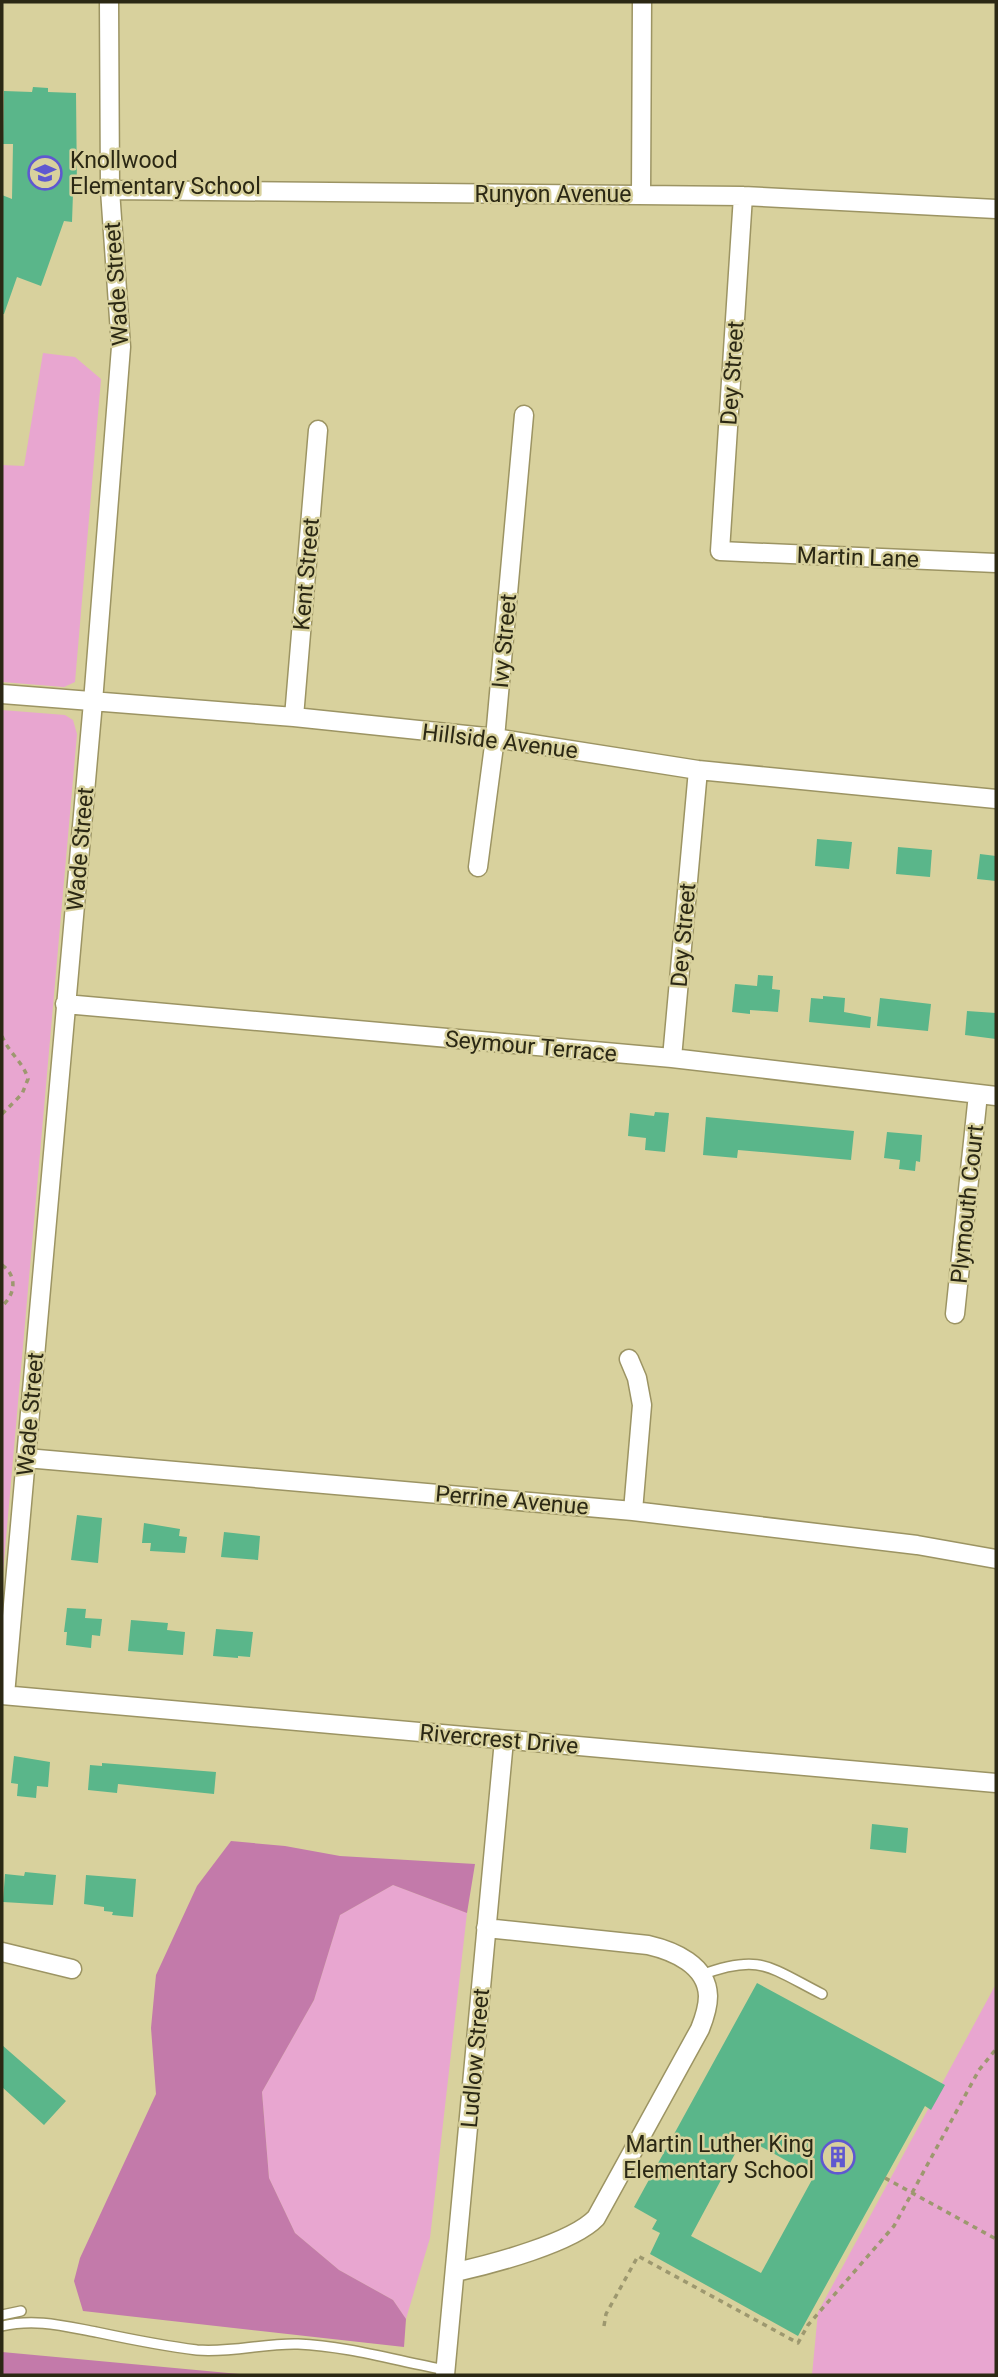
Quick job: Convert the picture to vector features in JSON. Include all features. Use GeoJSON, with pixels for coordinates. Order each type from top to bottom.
{"type":"FeatureCollection","features":[{"type":"Feature","properties":{"kind":"street","name":"Wade Street"},"geometry":{"type":"LineString","coordinates":[[3,1695],[93,702],[121,347],[110,190],[109,2]]}},
{"type":"Feature","properties":{"kind":"street"},"geometry":{"type":"LineString","coordinates":[[641,195],[642,2]]}},
{"type":"Feature","properties":{"kind":"street","name":"Runyon Avenue"},"geometry":{"type":"LineString","coordinates":[[110,190],[744,195],[996,209]]}},
{"type":"Feature","properties":{"kind":"street","name":"Dey Street"},"geometry":{"type":"LineString","coordinates":[[720,551],[744,195]]}},
{"type":"Feature","properties":{"kind":"street","name":"Ivy Street"},"geometry":{"type":"LineString","coordinates":[[478,867],[495,738],[524,415]]}},
{"type":"Feature","properties":{"kind":"street","name":"Kent Street"},"geometry":{"type":"LineString","coordinates":[[294,718],[318,430]]}},
{"type":"Feature","properties":{"kind":"street","name":"Martin Lane"},"geometry":{"type":"LineString","coordinates":[[720,551],[996,563]]}},
{"type":"Feature","properties":{"kind":"street","name":"Hillside Avenue"},"geometry":{"type":"LineString","coordinates":[[2,694],[495,738],[698,770],[996,799]]}},
{"type":"Feature","properties":{"kind":"street","name":"Dey Street"},"geometry":{"type":"LineString","coordinates":[[672,1058],[698,770]]}},
{"type":"Feature","properties":{"kind":"street","name":"Seymour Terrace"},"geometry":{"type":"LineString","coordinates":[[65,1004],[672,1058],[987,1095]]}},
{"type":"Feature","properties":{"kind":"street","name":"Plymouth Court"},"geometry":{"type":"LineString","coordinates":[[955,1314],[987,1095]]}},
{"type":"Feature","properties":{"kind":"street"},"geometry":{"type":"LineString","coordinates":[[629,1359],[642,1405],[633,1511]]}},
{"type":"Feature","properties":{"kind":"street","name":"Perrine Avenue"},"geometry":{"type":"LineString","coordinates":[[26,1458],[633,1511],[917,1545],[996,1559]]}},
{"type":"Feature","properties":{"kind":"street","name":"Rivercrest Drive"},"geometry":{"type":"LineString","coordinates":[[3,1695],[996,1783]]}},
{"type":"Feature","properties":{"kind":"street","name":"Ludlow Street"},"geometry":{"type":"LineString","coordinates":[[445,2373],[504,1740]]}},
{"type":"Feature","properties":{"kind":"street"},"geometry":{"type":"LineString","coordinates":[[456,2272],[483,2266],[567,2238],[588,2227],[596,2218],[700,2029],[708,1997],[706,1981],[683,1957],[670,1950],[648,1945],[486,1928]]}},
{"type":"Feature","properties":{"kind":"street"},"geometry":{"type":"LineString","coordinates":[[2,1952],[72,1969]]}},
{"type":"Feature","properties":{"kind":"lane"},"geometry":{"type":"LineString","coordinates":[[701,1975],[744,1963],[763,1964],[821,1994]]}},
{"type":"Feature","properties":{"kind":"lane"},"geometry":{"type":"LineString","coordinates":[[2,2315],[21,2311]]}},
{"type":"Feature","properties":{"kind":"lane"},"geometry":{"type":"LineString","coordinates":[[2,2326],[18,2322],[52,2322],[195,2350],[228,2351],[274,2344],[327,2346],[445,2373]]}},
{"type":"Feature","properties":{"kind":"path"},"geometry":{"type":"LineString","coordinates":[[2,1036],[9,1051],[24,1068],[28,1079],[22,1094],[2,1114]]}},
{"type":"Feature","properties":{"kind":"path"},"geometry":{"type":"LineString","coordinates":[[2,1265],[7,1268],[12,1278],[13,1288],[10,1298],[2,1306]]}},
{"type":"Feature","properties":{"kind":"path"},"geometry":{"type":"LineString","coordinates":[[604,2326],[606,2314],[638,2256],[799,2343],[808,2325],[894,2226],[979,2070],[996,2049]]}},
{"type":"Feature","properties":{"kind":"path"},"geometry":{"type":"LineString","coordinates":[[885,2178],[996,2239]]}},
{"type":"Feature","properties":{"kind":"shaded area"},"geometry":{"type":"Polygon","coordinates":[[[43,353],[75,357],[101,379],[75,682],[64,687],[2,682],[2,465],[24,466],[43,353]]]}},
{"type":"Feature","properties":{"kind":"shaded area"},"geometry":{"type":"Polygon","coordinates":[[[2,710],[65,715],[73,720],[77,734],[2,1584],[2,710]]]}},
{"type":"Feature","properties":{"kind":"shaded area"},"geometry":{"type":"Polygon","coordinates":[[[231,1841],[285,1846],[340,1856],[475,1864],[467,1913],[393,1885],[340,1915],[314,2000],[262,2092],[269,2178],[295,2233],[339,2270],[393,2300],[406,2319],[404,2347],[83,2311],[74,2281],[80,2258],[156,2094],[151,2028],[156,1975],[197,1886],[231,1841]]]}},
{"type":"Feature","properties":{"kind":"shaded area"},"geometry":{"type":"Polygon","coordinates":[[[393,1885],[467,1913],[430,2238],[406,2319],[393,2300],[339,2270],[295,2233],[269,2178],[262,2092],[314,2000],[340,1915],[393,1885]]]}},
{"type":"Feature","properties":{"kind":"shaded area"},"geometry":{"type":"Polygon","coordinates":[[[996,1984],[996,2375],[812,2375],[818,2312],[996,1984]]]}},
{"type":"Feature","properties":{"kind":"shaded area"},"geometry":{"type":"Polygon","coordinates":[[[2,2352],[250,2375],[2,2375],[2,2352]]]}},
{"type":"Feature","properties":{"kind":"building","name":"Knollwood Elementary School"},"geometry":{"type":"Polygon","coordinates":[[[33,87],[48,88],[48,92],[76,93],[77,193],[73,193],[72,222],[64,221],[41,286],[17,277],[2,314],[2,195],[12,199],[13,144],[3,144],[4,91],[32,92],[33,87]]]}},
{"type":"Feature","properties":{"kind":"building"},"geometry":{"type":"Polygon","coordinates":[[[817,839],[852,842],[849,869],[815,866],[817,839]]]}},
{"type":"Feature","properties":{"kind":"building"},"geometry":{"type":"Polygon","coordinates":[[[898,847],[932,850],[930,877],[896,874],[898,847]]]}},
{"type":"Feature","properties":{"kind":"building"},"geometry":{"type":"Polygon","coordinates":[[[980,854],[996,856],[996,881],[977,879],[980,854]]]}},
{"type":"Feature","properties":{"kind":"building"},"geometry":{"type":"Polygon","coordinates":[[[758,975],[773,976],[772,989],[780,990],[778,1012],[732,1012],[735,984],[757,986],[758,975]]]}},
{"type":"Feature","properties":{"kind":"building"},"geometry":{"type":"Polygon","coordinates":[[[823,996],[845,998],[844,1012],[871,1017],[870,1028],[809,1022],[811,998],[823,999],[823,996]]]}},
{"type":"Feature","properties":{"kind":"building"},"geometry":{"type":"Polygon","coordinates":[[[880,998],[931,1004],[928,1031],[877,1026],[880,998]]]}},
{"type":"Feature","properties":{"kind":"building"},"geometry":{"type":"Polygon","coordinates":[[[967,1011],[996,1013],[996,1039],[965,1035],[967,1011]]]}},
{"type":"Feature","properties":{"kind":"building"},"geometry":{"type":"Polygon","coordinates":[[[655,1112],[669,1113],[665,1152],[645,1150],[646,1138],[628,1136],[630,1113],[654,1116],[655,1112]]]}},
{"type":"Feature","properties":{"kind":"building"},"geometry":{"type":"Polygon","coordinates":[[[706,1117],[854,1131],[851,1160],[738,1150],[737,1158],[703,1155],[706,1117]]]}},
{"type":"Feature","properties":{"kind":"building"},"geometry":{"type":"Polygon","coordinates":[[[887,1132],[922,1135],[920,1162],[916,1161],[915,1171],[899,1169],[900,1160],[884,1158],[887,1132]]]}},
{"type":"Feature","properties":{"kind":"building"},"geometry":{"type":"Polygon","coordinates":[[[77,1515],[102,1518],[98,1563],[71,1560],[77,1515]]]}},
{"type":"Feature","properties":{"kind":"building"},"geometry":{"type":"Polygon","coordinates":[[[144,1523],[180,1529],[179,1536],[187,1537],[185,1553],[150,1551],[151,1543],[142,1543],[144,1523]]]}},
{"type":"Feature","properties":{"kind":"building"},"geometry":{"type":"Polygon","coordinates":[[[224,1532],[260,1536],[258,1560],[221,1557],[224,1532]]]}},
{"type":"Feature","properties":{"kind":"building"},"geometry":{"type":"Polygon","coordinates":[[[67,1608],[86,1609],[85,1618],[102,1619],[100,1636],[92,1635],[91,1648],[66,1645],[67,1632],[64,1632],[67,1608]]]}},
{"type":"Feature","properties":{"kind":"building"},"geometry":{"type":"Polygon","coordinates":[[[131,1620],[168,1623],[167,1630],[185,1632],[183,1655],[128,1651],[131,1620]]]}},
{"type":"Feature","properties":{"kind":"building"},"geometry":{"type":"Polygon","coordinates":[[[216,1629],[253,1632],[250,1657],[213,1656],[216,1629]]]}},
{"type":"Feature","properties":{"kind":"building"},"geometry":{"type":"Polygon","coordinates":[[[14,1756],[50,1762],[48,1787],[37,1786],[36,1798],[17,1796],[18,1784],[11,1783],[14,1756]]]}},
{"type":"Feature","properties":{"kind":"building"},"geometry":{"type":"Polygon","coordinates":[[[102,1763],[216,1772],[214,1794],[118,1784],[117,1793],[88,1790],[90,1765],[102,1766],[102,1763]]]}},
{"type":"Feature","properties":{"kind":"building"},"geometry":{"type":"Polygon","coordinates":[[[872,1824],[908,1828],[906,1853],[870,1849],[872,1824]]]}},
{"type":"Feature","properties":{"kind":"building"},"geometry":{"type":"Polygon","coordinates":[[[25,1872],[56,1875],[53,1905],[3,1902],[5,1874],[24,1876],[25,1872]]]}},
{"type":"Feature","properties":{"kind":"building"},"geometry":{"type":"Polygon","coordinates":[[[86,1875],[136,1879],[133,1917],[112,1915],[113,1912],[104,1911],[104,1907],[84,1904],[86,1875]]]}},
{"type":"Feature","properties":{"kind":"building","name":"Martin Luther King Elementary School"},"geometry":{"type":"Polygon","coordinates":[[[757,1983],[945,2085],[931,2110],[925,2106],[798,2336],[650,2254],[660,2233],[652,2229],[657,2220],[634,2207],[757,1983]],[[744,2137],[691,2236],[761,2273],[814,2176],[744,2137]]]}},
{"type":"Feature","properties":{"kind":"building"},"geometry":{"type":"Polygon","coordinates":[[[2,2045],[66,2101],[44,2125],[2,2087],[2,2045]]]}},
{"type":"Feature","properties":{"kind":"place","name":"Knollwood Elementary School"},"geometry":{"type":"Point","coordinates":[45,173]}},
{"type":"Feature","properties":{"kind":"place","name":"Martin Luther King Elementary School"},"geometry":{"type":"Point","coordinates":[838,2157]}}]}
